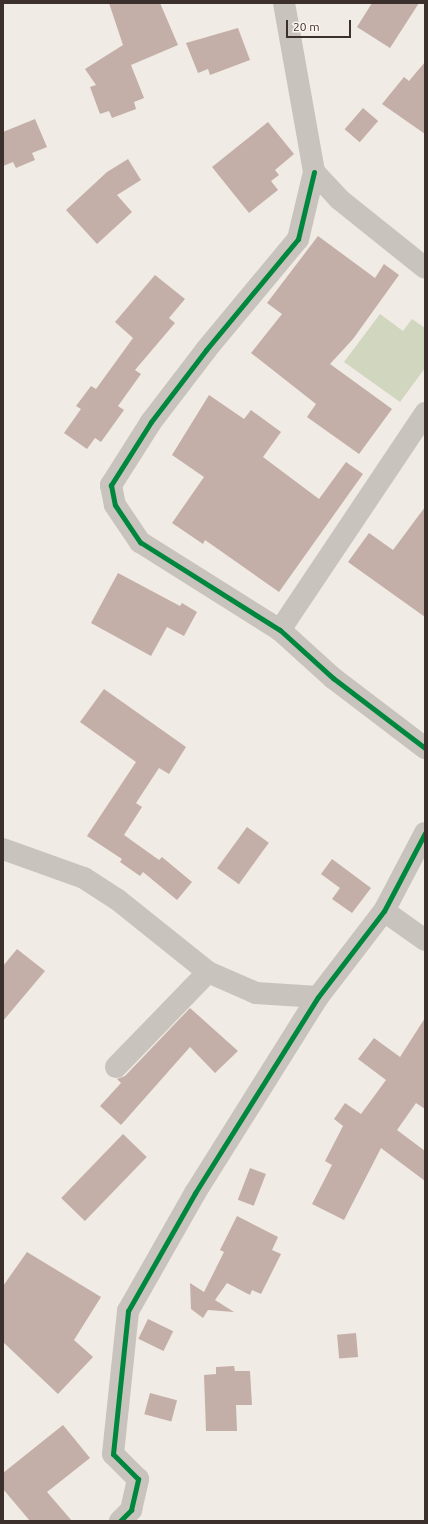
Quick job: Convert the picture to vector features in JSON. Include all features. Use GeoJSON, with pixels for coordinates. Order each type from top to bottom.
{"type":"FeatureCollection","features":[{"type":"Feature","properties":{"kind":"street"},"geometry":{"type":"LineString","coordinates":[[284,3],[314,172],[298,239],[206,350],[151,422],[111,485],[115,505],[140,542],[280,630],[333,678],[425,748]]}},
{"type":"Feature","properties":{"kind":"street"},"geometry":{"type":"LineString","coordinates":[[314,172],[339,199],[425,268]]}},
{"type":"Feature","properties":{"kind":"street"},"geometry":{"type":"LineString","coordinates":[[280,630],[425,413]]}},
{"type":"Feature","properties":{"kind":"street"},"geometry":{"type":"LineString","coordinates":[[120,1521],[131,1510],[138,1479],[113,1454],[128,1311],[195,1193],[318,997],[384,911],[425,833]]}},
{"type":"Feature","properties":{"kind":"street"},"geometry":{"type":"LineString","coordinates":[[3,849],[84,878],[118,900],[208,972],[256,993],[318,997]]}},
{"type":"Feature","properties":{"kind":"street"},"geometry":{"type":"LineString","coordinates":[[384,911],[425,940]]}},
{"type":"Feature","properties":{"kind":"street"},"geometry":{"type":"LineString","coordinates":[[116,1067],[208,972]]}},
{"type":"Feature","properties":{"kind":"green space"},"geometry":{"type":"Polygon","coordinates":[[[380,314],[403,331],[412,319],[425,328],[425,368],[400,402],[344,362],[380,314]]]}},
{"type":"Feature","properties":{"kind":"building"},"geometry":{"type":"Polygon","coordinates":[[[109,3],[160,3],[178,45],[131,65],[144,98],[134,102],[136,109],[112,118],[109,111],[100,114],[90,87],[96,85],[85,69],[123,45],[109,3]]]}},
{"type":"Feature","properties":{"kind":"building"},"geometry":{"type":"Polygon","coordinates":[[[372,3],[419,3],[390,48],[357,27],[372,3]]]}},
{"type":"Feature","properties":{"kind":"building"},"geometry":{"type":"Polygon","coordinates":[[[238,28],[250,60],[210,75],[208,69],[198,73],[186,43],[238,28]]]}},
{"type":"Feature","properties":{"kind":"building"},"geometry":{"type":"Polygon","coordinates":[[[425,62],[425,134],[382,104],[404,77],[409,81],[425,62]]]}},
{"type":"Feature","properties":{"kind":"building"},"geometry":{"type":"Polygon","coordinates":[[[363,108],[378,121],[360,142],[345,129],[363,108]]]}},
{"type":"Feature","properties":{"kind":"building"},"geometry":{"type":"Polygon","coordinates":[[[35,119],[47,147],[32,153],[35,160],[16,168],[13,162],[3,166],[3,132],[35,119]]]}},
{"type":"Feature","properties":{"kind":"building"},"geometry":{"type":"Polygon","coordinates":[[[268,122],[294,154],[275,170],[279,175],[271,181],[278,190],[249,213],[212,167],[268,122]]]}},
{"type":"Feature","properties":{"kind":"building"},"geometry":{"type":"Polygon","coordinates":[[[128,159],[141,180],[117,195],[132,212],[97,244],[66,210],[107,172],[128,159]]]}},
{"type":"Feature","properties":{"kind":"building"},"geometry":{"type":"Polygon","coordinates":[[[318,236],[375,278],[384,264],[399,275],[353,339],[330,364],[392,409],[359,454],[307,417],[316,404],[251,353],[282,314],[267,303],[318,236]]]}},
{"type":"Feature","properties":{"kind":"building"},"geometry":{"type":"Polygon","coordinates":[[[155,275],[185,299],[169,318],[175,323],[135,370],[141,374],[118,406],[124,410],[101,442],[95,438],[87,449],[64,433],[81,409],[76,406],[91,386],[96,389],[133,338],[115,322],[155,275]]]}},
{"type":"Feature","properties":{"kind":"building"},"geometry":{"type":"Polygon","coordinates":[[[209,395],[244,419],[251,410],[281,432],[263,457],[319,499],[346,462],[363,474],[279,592],[205,540],[203,544],[172,523],[204,477],[172,455],[209,395]]]}},
{"type":"Feature","properties":{"kind":"building"},"geometry":{"type":"Polygon","coordinates":[[[425,507],[425,617],[348,562],[369,533],[393,550],[425,507]]]}},
{"type":"Feature","properties":{"kind":"building"},"geometry":{"type":"Polygon","coordinates":[[[118,573],[180,606],[182,603],[197,612],[184,636],[167,627],[151,656],[91,623],[118,573]]]}},
{"type":"Feature","properties":{"kind":"building"},"geometry":{"type":"Polygon","coordinates":[[[104,689],[186,747],[169,774],[159,768],[136,803],[142,807],[124,835],[159,860],[162,857],[192,882],[177,900],[143,872],[140,876],[120,862],[122,859],[87,836],[136,762],[80,722],[104,689]]]}},
{"type":"Feature","properties":{"kind":"building"},"geometry":{"type":"Polygon","coordinates":[[[247,827],[269,843],[239,884],[217,868],[247,827]]]}},
{"type":"Feature","properties":{"kind":"building"},"geometry":{"type":"Polygon","coordinates":[[[332,859],[371,888],[352,913],[332,899],[340,888],[321,874],[332,859]]]}},
{"type":"Feature","properties":{"kind":"building"},"geometry":{"type":"Polygon","coordinates":[[[17,949],[45,971],[3,1021],[3,966],[17,949]]]}},
{"type":"Feature","properties":{"kind":"building"},"geometry":{"type":"Polygon","coordinates":[[[190,1008],[238,1051],[215,1073],[190,1047],[121,1125],[100,1106],[121,1083],[117,1079],[125,1076],[190,1008]]]}},
{"type":"Feature","properties":{"kind":"building"},"geometry":{"type":"Polygon","coordinates":[[[425,1018],[425,1109],[416,1103],[397,1130],[425,1151],[425,1181],[381,1148],[344,1220],[312,1204],[332,1165],[325,1161],[343,1126],[334,1119],[345,1103],[361,1114],[386,1080],[358,1059],[374,1038],[400,1057],[425,1018]]]}},
{"type":"Feature","properties":{"kind":"building"},"geometry":{"type":"Polygon","coordinates":[[[123,1134],[147,1157],[85,1221],[61,1198],[123,1134]]]}},
{"type":"Feature","properties":{"kind":"building"},"geometry":{"type":"Polygon","coordinates":[[[250,1168],[266,1174],[254,1206],[238,1200],[250,1168]]]}},
{"type":"Feature","properties":{"kind":"building"},"geometry":{"type":"Polygon","coordinates":[[[237,1216],[278,1237],[272,1250],[281,1254],[261,1294],[252,1290],[250,1295],[227,1283],[215,1300],[234,1312],[208,1310],[203,1318],[191,1309],[190,1283],[204,1292],[224,1252],[220,1250],[237,1216]]]}},
{"type":"Feature","properties":{"kind":"building"},"geometry":{"type":"Polygon","coordinates":[[[27,1252],[101,1297],[74,1340],[93,1357],[58,1394],[3,1342],[3,1286],[27,1252]]]}},
{"type":"Feature","properties":{"kind":"building"},"geometry":{"type":"Polygon","coordinates":[[[148,1319],[173,1331],[164,1351],[138,1339],[148,1319]]]}},
{"type":"Feature","properties":{"kind":"building"},"geometry":{"type":"Polygon","coordinates":[[[356,1333],[358,1357],[339,1359],[337,1335],[356,1333]]]}},
{"type":"Feature","properties":{"kind":"building"},"geometry":{"type":"Polygon","coordinates":[[[234,1366],[235,1371],[250,1371],[252,1405],[236,1405],[237,1431],[206,1431],[204,1375],[216,1374],[216,1367],[234,1366]]]}},
{"type":"Feature","properties":{"kind":"building"},"geometry":{"type":"Polygon","coordinates":[[[150,1393],[177,1400],[171,1421],[144,1414],[150,1393]]]}},
{"type":"Feature","properties":{"kind":"building"},"geometry":{"type":"Polygon","coordinates":[[[63,1425],[90,1458],[47,1492],[72,1521],[30,1521],[3,1489],[3,1473],[63,1425]]]}},
{"type":"Feature","properties":{"kind":"cycle path"},"geometry":{"type":"LineString","coordinates":[[314,172],[298,239],[206,350],[151,422],[111,485],[115,505],[140,542],[280,630],[333,678],[425,748]]}},
{"type":"Feature","properties":{"kind":"cycle path"},"geometry":{"type":"LineString","coordinates":[[120,1521],[131,1510],[138,1479],[113,1454],[128,1311],[195,1193],[318,997],[384,911],[425,833]]}}]}
